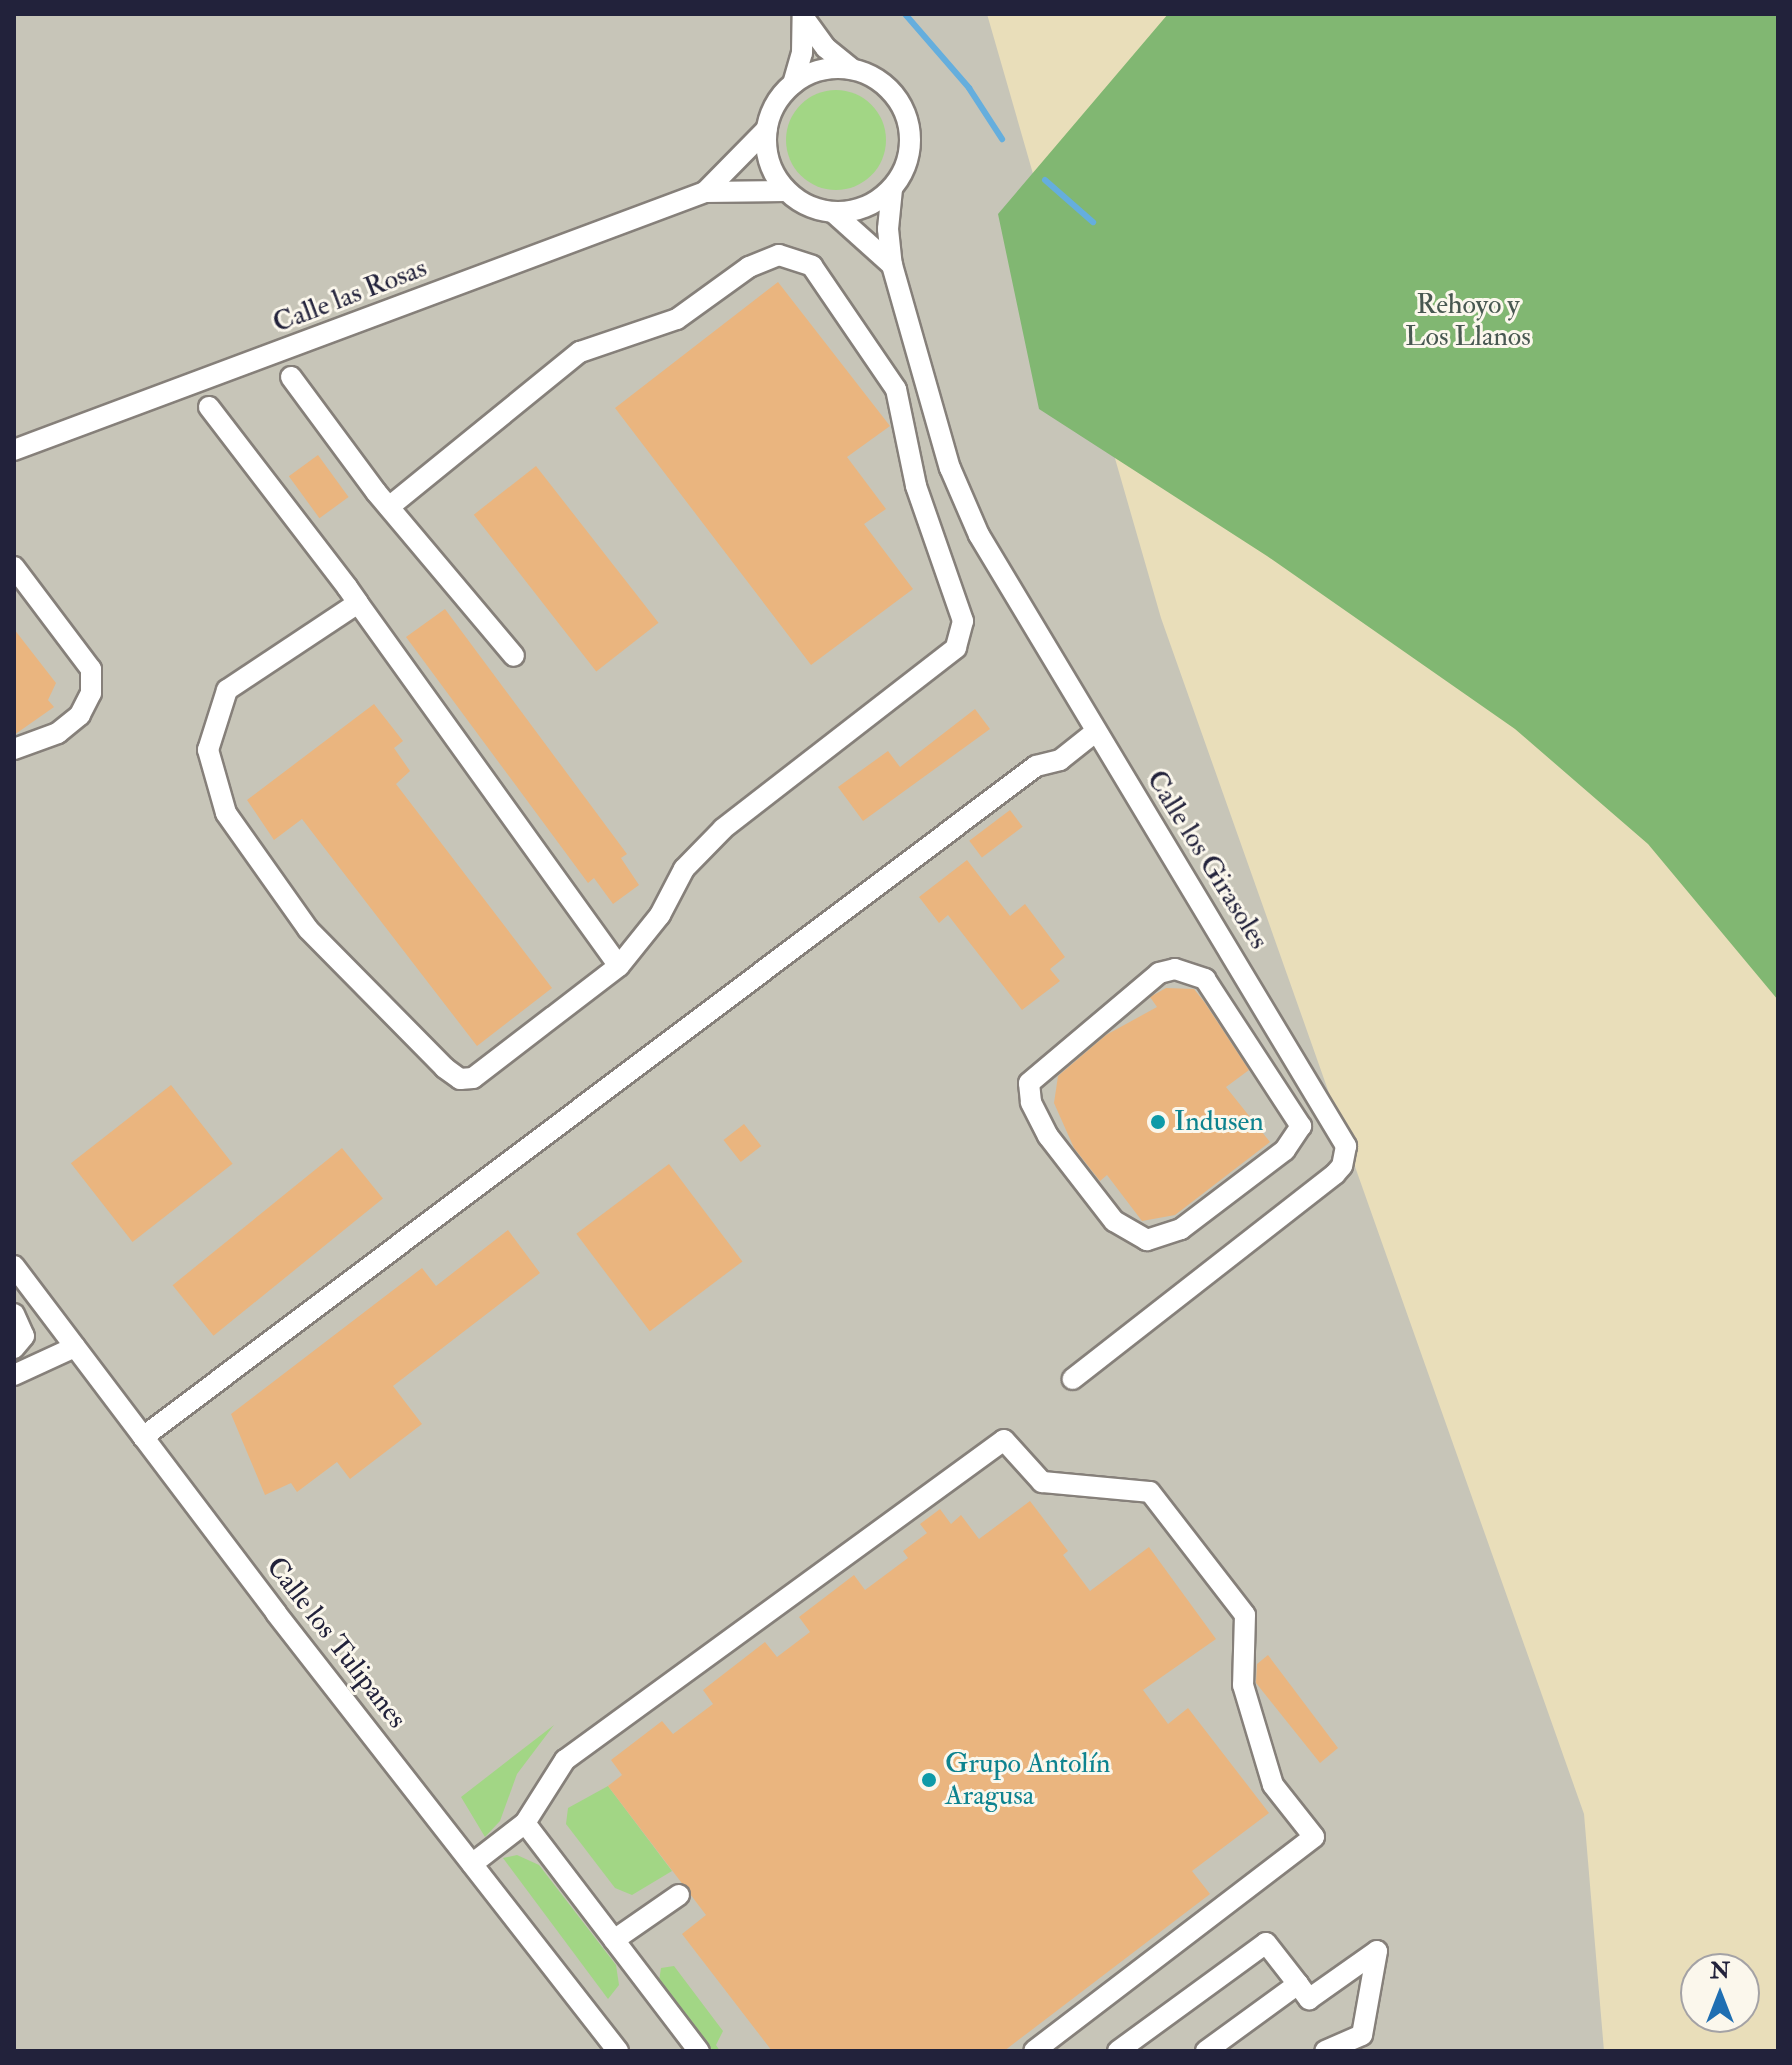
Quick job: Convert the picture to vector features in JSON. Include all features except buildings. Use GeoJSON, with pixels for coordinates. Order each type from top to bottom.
{"type":"FeatureCollection","features":[{"type":"Feature","properties":{"kind":"street"},"geometry":{"type":"LineString","coordinates":[[804,16],[826,48],[852,69],[892,91],[904,110],[909,155],[892,189],[856,211],[834,213],[816,210],[786,191],[770,161],[767,129],[780,96],[793,84],[821,70],[852,69]]}},
{"type":"Feature","properties":{"kind":"street"},"geometry":{"type":"LineString","coordinates":[[793,84],[802,53],[804,16]]}},
{"type":"Feature","properties":{"kind":"street","name":"Calle las Rosas"},"geometry":{"type":"LineString","coordinates":[[705,192],[767,129]]}},
{"type":"Feature","properties":{"kind":"street","name":"Calle los Girasoles"},"geometry":{"type":"LineString","coordinates":[[892,189],[888,229],[892,265],[963,503],[1094,733],[1316,1087],[1346,1146],[1342,1166],[1335,1174],[1073,1379]]}},
{"type":"Feature","properties":{"kind":"street","name":"Calle las Rosas"},"geometry":{"type":"LineString","coordinates":[[14,450],[705,192],[786,191]]}},
{"type":"Feature","properties":{"kind":"street"},"geometry":{"type":"LineString","coordinates":[[834,213],[892,265]]}},
{"type":"Feature","properties":{"kind":"street"},"geometry":{"type":"LineString","coordinates":[[358,603],[227,690],[208,750],[226,813],[308,929],[460,1079],[473,1078],[619,966],[660,915],[684,869],[723,829],[956,648],[963,621],[916,486],[896,389],[812,266],[779,255],[749,267],[677,319],[580,352],[389,507]]}},
{"type":"Feature","properties":{"kind":"street"},"geometry":{"type":"LineString","coordinates":[[291,377],[389,507],[514,656]]}},
{"type":"Feature","properties":{"kind":"street"},"geometry":{"type":"LineString","coordinates":[[209,407],[358,603],[619,966]]}},
{"type":"Feature","properties":{"kind":"street"},"geometry":{"type":"LineString","coordinates":[[14,567],[91,669],[91,693],[80,715],[58,733],[14,749]]}},
{"type":"Feature","properties":{"kind":"street"},"geometry":{"type":"LineString","coordinates":[[143,1437],[1036,766],[1060,760],[1094,733]]}},
{"type":"Feature","properties":{"kind":"street"},"geometry":{"type":"LineString","coordinates":[[1175,969],[1205,979],[1300,1110],[1301,1126],[1285,1150],[1181,1229],[1147,1240],[1114,1221],[1048,1136],[1031,1102],[1029,1083],[1159,973],[1175,969]]}},
{"type":"Feature","properties":{"kind":"street","name":"Calle los Tulipanes"},"geometry":{"type":"LineString","coordinates":[[14,1266],[618,2051]]}},
{"type":"Feature","properties":{"kind":"street"},"geometry":{"type":"LineString","coordinates":[[14,1314],[24,1336],[14,1348]]}},
{"type":"Feature","properties":{"kind":"street"},"geometry":{"type":"LineString","coordinates":[[14,1375],[75,1347]]}},
{"type":"Feature","properties":{"kind":"street"},"geometry":{"type":"LineString","coordinates":[[472,1864],[525,1823],[565,1760],[1004,1440],[1042,1482],[1150,1492],[1245,1615],[1243,1685],[1273,1785],[1314,1837],[1034,2051]]}},
{"type":"Feature","properties":{"kind":"street"},"geometry":{"type":"LineString","coordinates":[[525,1823],[699,2051]]}},
{"type":"Feature","properties":{"kind":"street"},"geometry":{"type":"LineString","coordinates":[[614,1940],[679,1895]]}},
{"type":"Feature","properties":{"kind":"street"},"geometry":{"type":"LineString","coordinates":[[1118,2051],[1266,1943],[1309,1999],[1377,1951],[1362,2035],[1325,2051]]}},
{"type":"Feature","properties":{"kind":"street"},"geometry":{"type":"LineString","coordinates":[[1215,2048],[1298,1984]]}},
{"type":"Feature","properties":{"kind":"shaded area"},"geometry":{"type":"Polygon","coordinates":[[[14,14],[987,14],[1161,618],[1584,1814],[1604,2051],[14,2051],[14,14]]]}},
{"type":"Feature","properties":{"kind":"green space","name":"Rehoyo y Los Llanos"},"geometry":{"type":"Polygon","coordinates":[[[1168,14],[1778,14],[1778,1000],[1648,844],[1515,729],[1267,556],[1039,409],[998,214],[1168,14]]]}},
{"type":"Feature","properties":{"kind":"green space"},"geometry":{"type":"Polygon","coordinates":[[[836,90],[855,94],[872,104],[882,121],[886,140],[882,159],[872,176],[855,186],[836,190],[817,186],[800,176],[790,159],[786,140],[790,121],[800,104],[817,94],[836,90]]]}},
{"type":"Feature","properties":{"kind":"green space"},"geometry":{"type":"Polygon","coordinates":[[[554,1725],[517,1774],[500,1821],[485,1837],[461,1797],[554,1725]]]}},
{"type":"Feature","properties":{"kind":"green space"},"geometry":{"type":"Polygon","coordinates":[[[608,1786],[672,1871],[632,1895],[615,1888],[566,1824],[568,1808],[608,1786]]]}},
{"type":"Feature","properties":{"kind":"green space"},"geometry":{"type":"Polygon","coordinates":[[[517,1855],[539,1865],[616,1965],[619,1985],[608,1999],[503,1858],[517,1855]]]}},
{"type":"Feature","properties":{"kind":"green space"},"geometry":{"type":"Polygon","coordinates":[[[674,1966],[723,2031],[716,2045],[720,2051],[713,2051],[659,1981],[661,1968],[674,1966]]]}},
{"type":"Feature","properties":{"kind":"waterway"},"geometry":{"type":"LineString","coordinates":[[905,14],[969,88],[1002,139]]}},
{"type":"Feature","properties":{"kind":"waterway"},"geometry":{"type":"LineString","coordinates":[[1045,180],[1093,222]]}},
{"type":"Feature","properties":{"kind":"place","name":"Indusen"},"geometry":{"type":"Point","coordinates":[1158,1122]}},
{"type":"Feature","properties":{"kind":"place","name":"Grupo Antolín Aragusa"},"geometry":{"type":"Point","coordinates":[929,1780]}}]}
